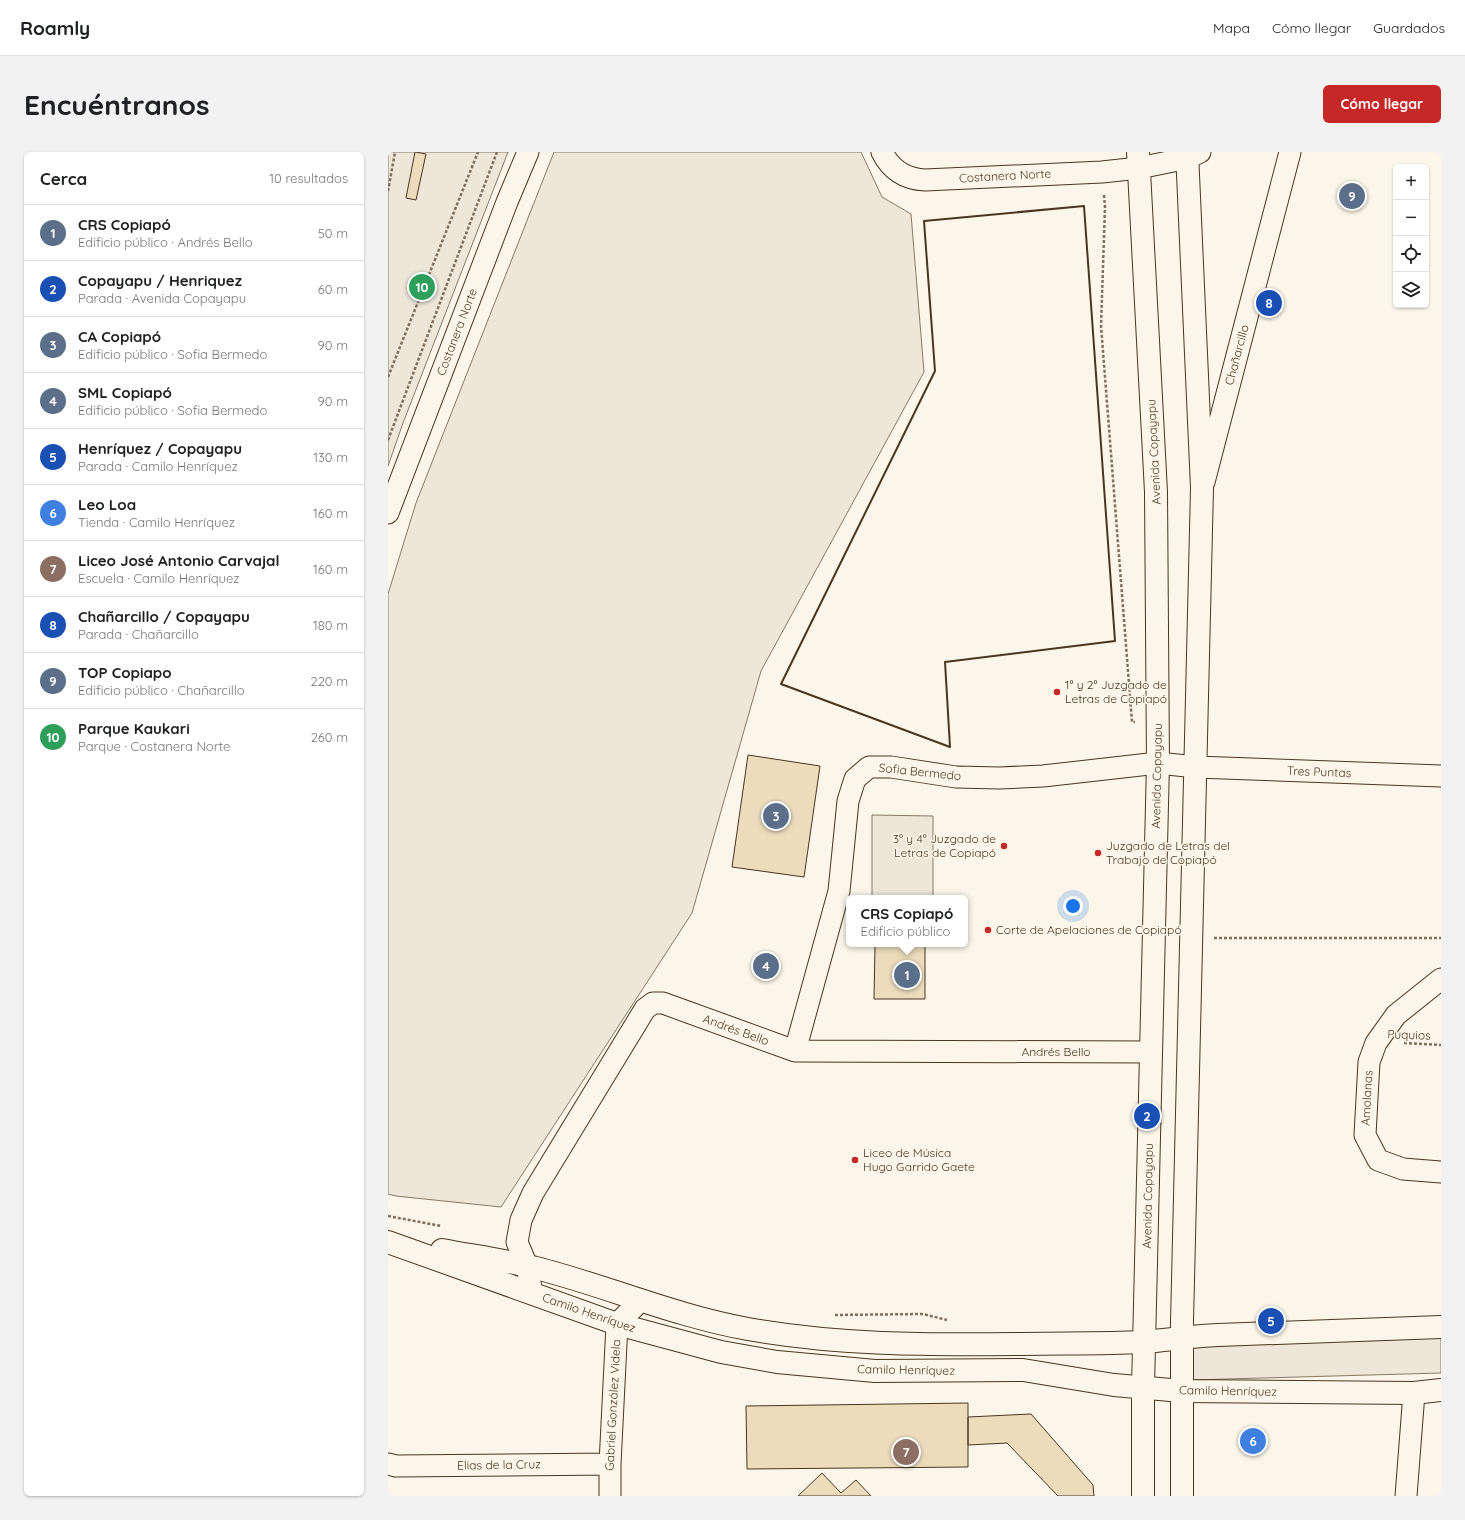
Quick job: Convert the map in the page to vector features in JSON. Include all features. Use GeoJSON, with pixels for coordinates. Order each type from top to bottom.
{"type":"FeatureCollection","features":[{"type":"Feature","properties":{"kind":"main road"},"geometry":{"type":"LineString","coordinates":[[1182,1496],[1182,1337],[1202,488],[1191,154]]}},
{"type":"Feature","properties":{"kind":"main road","name":"Avenida Copayapu"},"geometry":{"type":"LineString","coordinates":[[1138,160],[1156,492],[1158,763],[1143,1387],[1143,1496]]}},
{"type":"Feature","properties":{"kind":"main road","name":"Camilo Henríquez"},"geometry":{"type":"LineString","coordinates":[[388,1241],[526,1266],[641,1300],[683,1315],[748,1329],[809,1338],[872,1344],[1144,1342],[1182,1337],[1441,1327]]}},
{"type":"Feature","properties":{"kind":"main road","name":"Camilo Henríquez"},"geometry":{"type":"LineString","coordinates":[[388,1241],[618,1324],[721,1352],[777,1362],[874,1371],[1023,1370],[1114,1385],[1182,1392],[1414,1393],[1441,1390]]}},
{"type":"Feature","properties":{"kind":"street","name":"Costanera Norte"},"geometry":{"type":"LineString","coordinates":[[388,513],[506,202],[528,152]]}},
{"type":"Feature","properties":{"kind":"street","name":"Costanera Norte"},"geometry":{"type":"LineString","coordinates":[[882,152],[888,162],[902,174],[909,178],[925,180],[1102,172],[1138,160]]}},
{"type":"Feature","properties":{"kind":"street","name":"Chañarcillo"},"geometry":{"type":"LineString","coordinates":[[1202,488],[1290,152]]}},
{"type":"Feature","properties":{"kind":"street"},"geometry":{"type":"LineString","coordinates":[[1138,160],[1191,154]]}},
{"type":"Feature","properties":{"kind":"street","name":"Sofia Bermedo"},"geometry":{"type":"LineString","coordinates":[[795,1051],[839,891],[848,801],[855,779],[869,767],[892,767],[956,777],[1000,778],[1043,776],[1158,763],[1196,767]]}},
{"type":"Feature","properties":{"kind":"street","name":"Tres Puntas"},"geometry":{"type":"LineString","coordinates":[[1196,767],[1441,776]]}},
{"type":"Feature","properties":{"kind":"street","name":"Amolanas"},"geometry":{"type":"LineString","coordinates":[[1441,979],[1396,1015],[1376,1042],[1369,1062],[1365,1135],[1378,1160],[1403,1169],[1441,1172]]}},
{"type":"Feature","properties":{"kind":"street","name":"Andrés Bello"},"geometry":{"type":"LineString","coordinates":[[532,1293],[526,1266],[517,1242],[521,1220],[533,1193],[645,1009],[654,1003],[663,1003],[795,1051],[1151,1052]]}},
{"type":"Feature","properties":{"kind":"street","name":"Gabriel González Videla"},"geometry":{"type":"LineString","coordinates":[[610,1496],[610,1464],[618,1324],[641,1300]]}},
{"type":"Feature","properties":{"kind":"street"},"geometry":{"type":"LineString","coordinates":[[1406,1496],[1414,1393]]}},
{"type":"Feature","properties":{"kind":"street","name":"Elias de la Cruz"},"geometry":{"type":"LineString","coordinates":[[388,1464],[396,1466],[610,1464]]}},
{"type":"Feature","properties":{"kind":"path"},"geometry":{"type":"LineString","coordinates":[[388,191],[395,152]]}},
{"type":"Feature","properties":{"kind":"path"},"geometry":{"type":"LineString","coordinates":[[388,377],[478,152]]}},
{"type":"Feature","properties":{"kind":"path"},"geometry":{"type":"LineString","coordinates":[[388,440],[497,152]]}},
{"type":"Feature","properties":{"kind":"path"},"geometry":{"type":"LineString","coordinates":[[1191,938],[1441,938]]}},
{"type":"Feature","properties":{"kind":"path","name":"Puquios"},"geometry":{"type":"LineString","coordinates":[[1376,1042],[1441,1044]]}},
{"type":"Feature","properties":{"kind":"path"},"geometry":{"type":"LineString","coordinates":[[388,1216],[448,1228]]}},
{"type":"Feature","properties":{"kind":"path"},"geometry":{"type":"LineString","coordinates":[[834,1315],[923,1314],[947,1320]]}},
{"type":"Feature","properties":{"kind":"shaded area"},"geometry":{"type":"Polygon","coordinates":[[[388,152],[508,152],[403,423],[388,466],[388,152]]]}},
{"type":"Feature","properties":{"kind":"shaded area"},"geometry":{"type":"Polygon","coordinates":[[[554,152],[861,152],[882,197],[911,214],[924,372],[761,671],[692,913],[501,1207],[388,1194],[388,594],[416,503],[554,152]]]}},
{"type":"Feature","properties":{"kind":"shaded area"},"geometry":{"type":"Polygon","coordinates":[[[872,815],[933,816],[933,895],[872,895],[872,815]]]}},
{"type":"Feature","properties":{"kind":"shaded area"},"geometry":{"type":"Polygon","coordinates":[[[1441,1332],[1441,1373],[1191,1380],[1191,1342],[1441,1332]]]}},
{"type":"Feature","properties":{"kind":"building"},"geometry":{"type":"Polygon","coordinates":[[[415,152],[426,154],[416,200],[406,198],[415,152]]]}},
{"type":"Feature","properties":{"kind":"building"},"geometry":{"type":"Polygon","coordinates":[[[748,755],[820,766],[804,877],[732,867],[748,755]]]}},
{"type":"Feature","properties":{"kind":"building"},"geometry":{"type":"Polygon","coordinates":[[[875,947],[925,947],[925,999],[874,999],[875,947]]]}},
{"type":"Feature","properties":{"kind":"building"},"geometry":{"type":"Polygon","coordinates":[[[968,1403],[968,1467],[747,1469],[746,1406],[968,1403]]]}},
{"type":"Feature","properties":{"kind":"building"},"geometry":{"type":"Polygon","coordinates":[[[1031,1414],[1093,1485],[1094,1496],[1058,1496],[1007,1443],[968,1445],[968,1417],[1031,1414]]]}},
{"type":"Feature","properties":{"kind":"building"},"geometry":{"type":"Polygon","coordinates":[[[822,1473],[841,1493],[856,1480],[871,1496],[798,1496],[822,1473]]]}},
{"type":"Feature","properties":{"kind":"wall"},"geometry":{"type":"LineString","coordinates":[[1084,206],[1115,641],[945,662],[950,747],[781,684],[935,371],[924,221],[1084,206]]}},
{"type":"Feature","properties":{"kind":"place","name":"TOP Copiapo"},"geometry":{"type":"Point","coordinates":[1352,196]}},
{"type":"Feature","properties":{"kind":"place","name":"Parque Kaukari"},"geometry":{"type":"Point","coordinates":[422,287]}},
{"type":"Feature","properties":{"kind":"place","name":"Chañarcillo / Copayapu"},"geometry":{"type":"Point","coordinates":[1269,303]}},
{"type":"Feature","properties":{"kind":"place","name":"1° y 2° Juzgado de Letras de Copiapó"},"geometry":{"type":"Point","coordinates":[1057,692]}},
{"type":"Feature","properties":{"kind":"place","name":"CA Copiapó"},"geometry":{"type":"Point","coordinates":[776,816]}},
{"type":"Feature","properties":{"kind":"place","name":"3° y 4° Juzgado de Letras de Copiapó"},"geometry":{"type":"Point","coordinates":[1004,846]}},
{"type":"Feature","properties":{"kind":"place","name":"Juzgado de Letras del Trabajo de Copiapó"},"geometry":{"type":"Point","coordinates":[1098,853]}},
{"type":"Feature","properties":{"kind":"place","name":"Corte de Apelaciones de Copiapó"},"geometry":{"type":"Point","coordinates":[988,930]}},
{"type":"Feature","properties":{"kind":"place","name":"SML Copiapó"},"geometry":{"type":"Point","coordinates":[766,966]}},
{"type":"Feature","properties":{"kind":"place","name":"CRS Copiapó"},"geometry":{"type":"Point","coordinates":[907,975]}},
{"type":"Feature","properties":{"kind":"place","name":"Copayapu / Henriquez"},"geometry":{"type":"Point","coordinates":[1147,1116]}},
{"type":"Feature","properties":{"kind":"place","name":"Liceo de Música Hugo Garrido Gaete"},"geometry":{"type":"Point","coordinates":[855,1160]}},
{"type":"Feature","properties":{"kind":"place","name":"Henríquez / Copayapu"},"geometry":{"type":"Point","coordinates":[1271,1321]}},
{"type":"Feature","properties":{"kind":"place","name":"Leo Loa"},"geometry":{"type":"Point","coordinates":[1253,1441]}},
{"type":"Feature","properties":{"kind":"place","name":"Liceo José Antonio Carvajal"},"geometry":{"type":"Point","coordinates":[906,1452]}}]}
